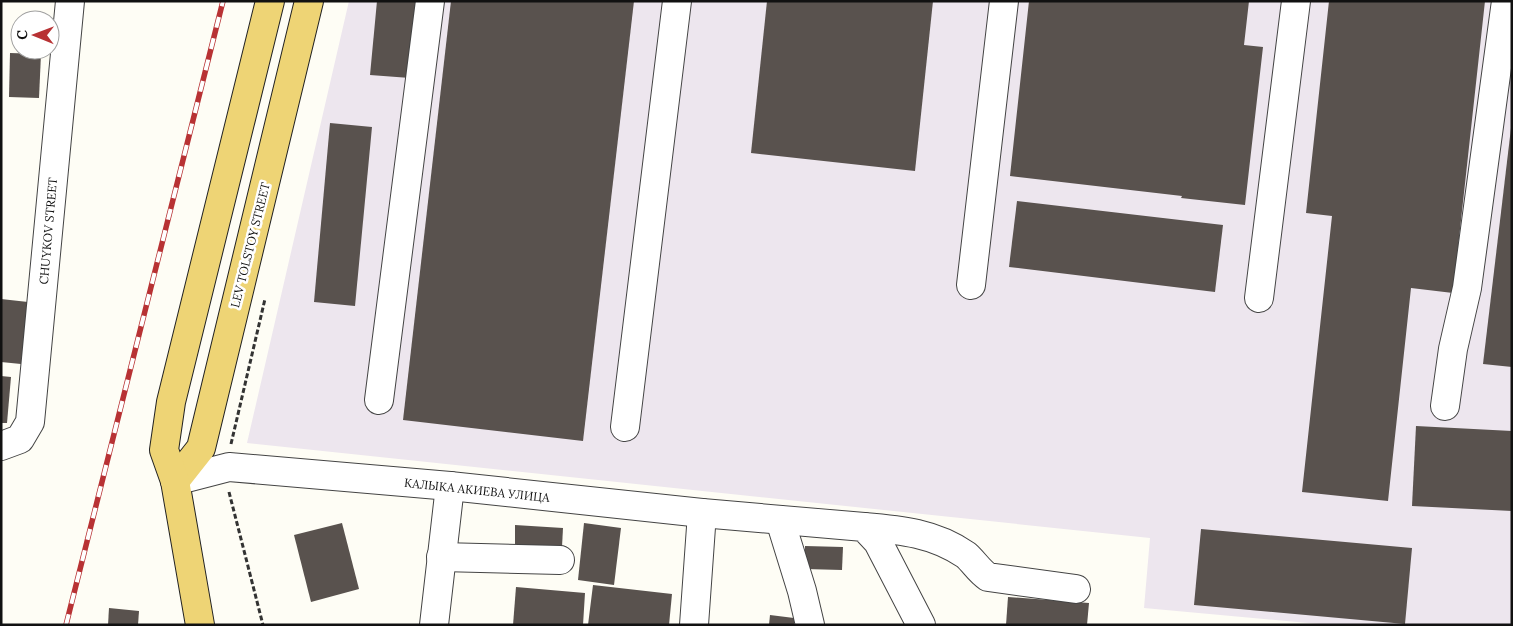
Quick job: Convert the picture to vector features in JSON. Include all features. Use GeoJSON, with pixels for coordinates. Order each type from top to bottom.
{"type":"FeatureCollection","features":[{"type":"Feature","properties":{"kind":"main road"},"geometry":{"type":"LineString","coordinates":[[200,625],[174,481],[164,450],[172,402],[270,1]]}},
{"type":"Feature","properties":{"kind":"main road","name":"LEV TOLSTOY STREET"},"geometry":{"type":"LineString","coordinates":[[174,481],[201,448],[309,1]]}},
{"type":"Feature","properties":{"kind":"street","name":"CHUYKOV STREET"},"geometry":{"type":"LineString","coordinates":[[2,446],[20,440],[30,422],[70,1]]}},
{"type":"Feature","properties":{"kind":"street"},"geometry":{"type":"LineString","coordinates":[[379,400],[430,1]]}},
{"type":"Feature","properties":{"kind":"street"},"geometry":{"type":"LineString","coordinates":[[625,426],[677,1]]}},
{"type":"Feature","properties":{"kind":"street"},"geometry":{"type":"LineString","coordinates":[[971,285],[1004,1]]}},
{"type":"Feature","properties":{"kind":"street"},"geometry":{"type":"LineString","coordinates":[[1259,298],[1296,1]]}},
{"type":"Feature","properties":{"kind":"street"},"geometry":{"type":"LineString","coordinates":[[1444,406],[1453,349],[1467,288],[1506,1]]}},
{"type":"Feature","properties":{"kind":"street","name":"КАЛЫКА АКИЕВА УЛИЦА"},"geometry":{"type":"LineString","coordinates":[[174,481],[229,467],[450,486],[702,513],[909,531],[939,540],[966,555],[982,573],[988,576],[1076,589]]}},
{"type":"Feature","properties":{"kind":"street"},"geometry":{"type":"LineString","coordinates":[[434,625],[450,486]]}},
{"type":"Feature","properties":{"kind":"street"},"geometry":{"type":"LineString","coordinates":[[694,625],[702,513]]}},
{"type":"Feature","properties":{"kind":"street"},"geometry":{"type":"LineString","coordinates":[[780,520],[802,591],[810,625]]}},
{"type":"Feature","properties":{"kind":"street"},"geometry":{"type":"LineString","coordinates":[[864,527],[878,542],[921,625]]}},
{"type":"Feature","properties":{"kind":"street"},"geometry":{"type":"LineString","coordinates":[[441,557],[560,560]]}},
{"type":"Feature","properties":{"kind":"path"},"geometry":{"type":"LineString","coordinates":[[228,489],[263,625]]}},
{"type":"Feature","properties":{"kind":"shaded area"},"geometry":{"type":"Polygon","coordinates":[[[349,1],[1512,1],[1512,625],[1330,625],[1144,608],[1150,538],[247,443],[349,1]]]}},
{"type":"Feature","properties":{"kind":"building"},"geometry":{"type":"Polygon","coordinates":[[[377,1],[417,1],[410,78],[370,75],[377,1]]]}},
{"type":"Feature","properties":{"kind":"building"},"geometry":{"type":"Polygon","coordinates":[[[451,1],[634,1],[583,441],[403,420],[451,1]]]}},
{"type":"Feature","properties":{"kind":"building"},"geometry":{"type":"Polygon","coordinates":[[[767,1],[933,1],[915,171],[751,153],[767,1]]]}},
{"type":"Feature","properties":{"kind":"building"},"geometry":{"type":"Polygon","coordinates":[[[1029,1],[1249,1],[1244,45],[1263,47],[1245,205],[1010,176],[1029,1]]]}},
{"type":"Feature","properties":{"kind":"building"},"geometry":{"type":"Polygon","coordinates":[[[1329,1],[1485,1],[1453,293],[1411,288],[1388,501],[1302,492],[1332,216],[1306,213],[1329,1]]]}},
{"type":"Feature","properties":{"kind":"building"},"geometry":{"type":"Polygon","coordinates":[[[10,53],[10,60],[41,60],[39,98],[9,97],[10,53]]]}},
{"type":"Feature","properties":{"kind":"building"},"geometry":{"type":"Polygon","coordinates":[[[330,123],[372,127],[355,306],[314,302],[330,123]]]}},
{"type":"Feature","properties":{"kind":"building"},"geometry":{"type":"Polygon","coordinates":[[[1512,128],[1512,367],[1483,364],[1512,128]]]}},
{"type":"Feature","properties":{"kind":"building"},"geometry":{"type":"Polygon","coordinates":[[[1017,201],[1223,225],[1215,292],[1009,267],[1017,201]]]}},
{"type":"Feature","properties":{"kind":"building"},"geometry":{"type":"Polygon","coordinates":[[[1,299],[28,302],[21,364],[1,362],[1,299]]]}},
{"type":"Feature","properties":{"kind":"building"},"geometry":{"type":"Polygon","coordinates":[[[1,376],[11,377],[7,423],[1,423],[1,376]]]}},
{"type":"Feature","properties":{"kind":"building"},"geometry":{"type":"Polygon","coordinates":[[[1416,426],[1512,431],[1512,511],[1412,506],[1416,426]]]}},
{"type":"Feature","properties":{"kind":"building"},"geometry":{"type":"Polygon","coordinates":[[[342,523],[359,589],[311,602],[294,535],[342,523]]]}},
{"type":"Feature","properties":{"kind":"building"},"geometry":{"type":"Polygon","coordinates":[[[584,523],[621,528],[614,585],[578,580],[584,523]]]}},
{"type":"Feature","properties":{"kind":"building"},"geometry":{"type":"Polygon","coordinates":[[[515,525],[563,528],[562,547],[515,545],[515,525]]]}},
{"type":"Feature","properties":{"kind":"building"},"geometry":{"type":"Polygon","coordinates":[[[1201,529],[1412,548],[1405,624],[1194,605],[1201,529]]]}},
{"type":"Feature","properties":{"kind":"building"},"geometry":{"type":"Polygon","coordinates":[[[805,546],[843,547],[842,570],[805,569],[805,546]]]}},
{"type":"Feature","properties":{"kind":"building"},"geometry":{"type":"Polygon","coordinates":[[[593,585],[672,594],[669,625],[588,625],[593,585]]]}},
{"type":"Feature","properties":{"kind":"building"},"geometry":{"type":"Polygon","coordinates":[[[516,587],[585,593],[583,625],[513,625],[516,587]]]}},
{"type":"Feature","properties":{"kind":"building"},"geometry":{"type":"Polygon","coordinates":[[[1008,597],[1089,603],[1087,625],[1006,625],[1008,597]]]}},
{"type":"Feature","properties":{"kind":"building"},"geometry":{"type":"Polygon","coordinates":[[[109,608],[139,611],[138,625],[108,625],[109,608]]]}},
{"type":"Feature","properties":{"kind":"building"},"geometry":{"type":"Polygon","coordinates":[[[770,615],[794,618],[794,625],[769,625],[770,615]]]}},
{"type":"Feature","properties":{"kind":"railway"},"geometry":{"type":"LineString","coordinates":[[66,625],[223,1]]}}]}
